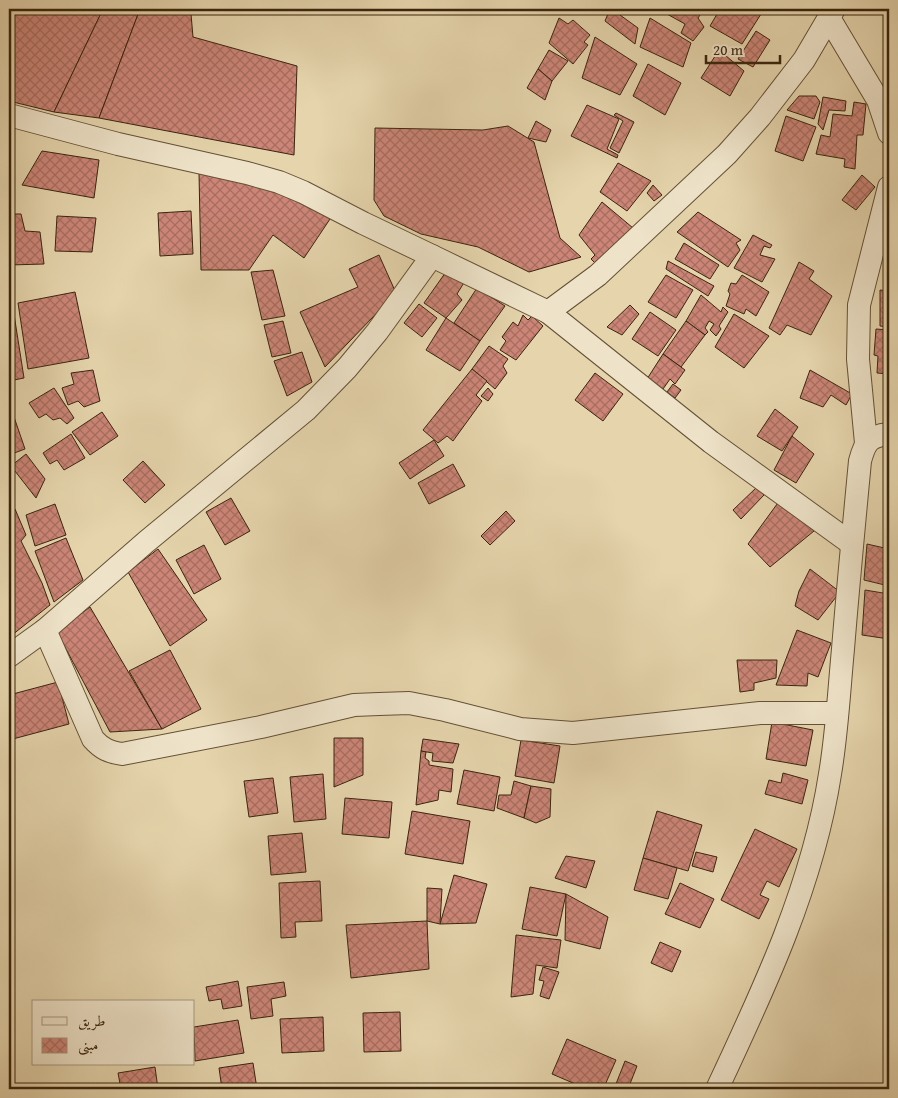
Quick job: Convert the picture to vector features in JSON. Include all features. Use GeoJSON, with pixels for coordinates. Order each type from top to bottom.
{"type":"FeatureCollection","features":[{"type":"Feature","properties":{"kind":"street"},"geometry":{"type":"LineString","coordinates":[[831,14],[878,100],[889,133]]}},
{"type":"Feature","properties":{"kind":"street"},"geometry":{"type":"LineString","coordinates":[[548,312],[598,275],[727,154],[760,117],[804,60],[831,14]]}},
{"type":"Feature","properties":{"kind":"street"},"geometry":{"type":"LineString","coordinates":[[9,115],[118,144],[279,182],[304,192],[363,223],[548,312],[711,442],[852,544]]}},
{"type":"Feature","properties":{"kind":"street"},"geometry":{"type":"LineString","coordinates":[[716,1089],[750,1019],[799,899],[815,841],[830,774],[838,713],[860,461],[866,443],[858,360],[859,305],[889,187]]}},
{"type":"Feature","properties":{"kind":"street"},"geometry":{"type":"LineString","coordinates":[[9,656],[45,630],[146,542],[306,410],[347,368],[377,332],[432,256]]}},
{"type":"Feature","properties":{"kind":"street"},"geometry":{"type":"LineString","coordinates":[[866,443],[874,437],[889,434]]}},
{"type":"Feature","properties":{"kind":"street"},"geometry":{"type":"LineString","coordinates":[[45,630],[93,739],[101,748],[122,754],[261,727],[354,705],[409,703],[520,729],[573,734],[760,713],[838,713]]}},
{"type":"Feature","properties":{"kind":"building"},"geometry":{"type":"Polygon","coordinates":[[[9,9],[103,9],[54,112],[9,101],[9,9]]]}},
{"type":"Feature","properties":{"kind":"building"},"geometry":{"type":"Polygon","coordinates":[[[103,9],[140,9],[99,118],[54,112],[103,9]]]}},
{"type":"Feature","properties":{"kind":"building"},"geometry":{"type":"Polygon","coordinates":[[[140,9],[166,9],[191,14],[193,37],[297,66],[294,155],[99,118],[140,9]]]}},
{"type":"Feature","properties":{"kind":"building"},"geometry":{"type":"Polygon","coordinates":[[[610,9],[625,9],[620,15],[638,28],[635,44],[605,21],[610,9]]]}},
{"type":"Feature","properties":{"kind":"building"},"geometry":{"type":"Polygon","coordinates":[[[658,9],[704,9],[698,18],[704,27],[693,41],[681,33],[685,24],[658,9]]]}},
{"type":"Feature","properties":{"kind":"building"},"geometry":{"type":"Polygon","coordinates":[[[720,9],[755,9],[761,14],[742,44],[710,26],[720,9]]]}},
{"type":"Feature","properties":{"kind":"building"},"geometry":{"type":"Polygon","coordinates":[[[559,18],[568,24],[573,20],[590,35],[584,42],[588,45],[573,64],[549,43],[559,18]]]}},
{"type":"Feature","properties":{"kind":"building"},"geometry":{"type":"Polygon","coordinates":[[[650,18],[691,43],[683,67],[640,47],[650,18]]]}},
{"type":"Feature","properties":{"kind":"building"},"geometry":{"type":"Polygon","coordinates":[[[756,31],[770,40],[753,67],[738,59],[756,31]]]}},
{"type":"Feature","properties":{"kind":"building"},"geometry":{"type":"Polygon","coordinates":[[[595,37],[637,64],[620,95],[582,78],[595,37]]]}},
{"type":"Feature","properties":{"kind":"building"},"geometry":{"type":"Polygon","coordinates":[[[549,50],[568,61],[552,81],[538,69],[549,50]]]}},
{"type":"Feature","properties":{"kind":"building"},"geometry":{"type":"Polygon","coordinates":[[[719,50],[744,71],[730,96],[701,78],[719,50]]]}},
{"type":"Feature","properties":{"kind":"building"},"geometry":{"type":"Polygon","coordinates":[[[648,64],[681,83],[665,115],[633,96],[648,64]]]}},
{"type":"Feature","properties":{"kind":"building"},"geometry":{"type":"Polygon","coordinates":[[[538,69],[552,81],[545,100],[527,88],[538,69]]]}},
{"type":"Feature","properties":{"kind":"building"},"geometry":{"type":"Polygon","coordinates":[[[799,96],[816,96],[820,102],[814,119],[787,110],[799,96]]]}},
{"type":"Feature","properties":{"kind":"building"},"geometry":{"type":"Polygon","coordinates":[[[823,97],[846,101],[845,111],[829,110],[823,130],[818,124],[823,97]]]}},
{"type":"Feature","properties":{"kind":"building"},"geometry":{"type":"Polygon","coordinates":[[[854,102],[866,104],[863,135],[857,135],[855,169],[844,167],[845,159],[816,154],[821,135],[830,137],[833,114],[852,116],[854,102]]]}},
{"type":"Feature","properties":{"kind":"building"},"geometry":{"type":"Polygon","coordinates":[[[587,105],[619,119],[607,149],[618,155],[617,158],[571,136],[587,105]]]}},
{"type":"Feature","properties":{"kind":"building"},"geometry":{"type":"Polygon","coordinates":[[[616,113],[634,122],[619,153],[610,148],[623,121],[614,115],[616,113]]]}},
{"type":"Feature","properties":{"kind":"building"},"geometry":{"type":"Polygon","coordinates":[[[786,116],[816,127],[803,161],[775,151],[786,116]]]}},
{"type":"Feature","properties":{"kind":"building"},"geometry":{"type":"Polygon","coordinates":[[[536,121],[551,130],[546,142],[528,138],[536,121]]]}},
{"type":"Feature","properties":{"kind":"building"},"geometry":{"type":"Polygon","coordinates":[[[508,126],[534,142],[560,238],[581,257],[529,272],[478,247],[421,234],[384,216],[374,200],[375,128],[483,130],[508,126]]]}},
{"type":"Feature","properties":{"kind":"building"},"geometry":{"type":"Polygon","coordinates":[[[42,151],[99,160],[94,198],[22,185],[42,151]]]}},
{"type":"Feature","properties":{"kind":"building"},"geometry":{"type":"Polygon","coordinates":[[[618,163],[651,181],[627,211],[600,192],[618,163]]]}},
{"type":"Feature","properties":{"kind":"building"},"geometry":{"type":"Polygon","coordinates":[[[199,173],[289,191],[332,216],[304,258],[273,235],[249,270],[201,270],[199,173]]]}},
{"type":"Feature","properties":{"kind":"building"},"geometry":{"type":"Polygon","coordinates":[[[862,175],[875,187],[856,210],[842,200],[862,175]]]}},
{"type":"Feature","properties":{"kind":"building"},"geometry":{"type":"Polygon","coordinates":[[[653,185],[662,195],[654,201],[647,193],[653,185]]]}},
{"type":"Feature","properties":{"kind":"building"},"geometry":{"type":"Polygon","coordinates":[[[602,202],[633,228],[600,268],[591,259],[595,255],[579,235],[602,202]]]}},
{"type":"Feature","properties":{"kind":"building"},"geometry":{"type":"Polygon","coordinates":[[[191,211],[193,254],[160,256],[158,213],[191,211]]]}},
{"type":"Feature","properties":{"kind":"building"},"geometry":{"type":"Polygon","coordinates":[[[698,212],[741,240],[736,243],[740,250],[728,267],[677,232],[698,212]]]}},
{"type":"Feature","properties":{"kind":"building"},"geometry":{"type":"Polygon","coordinates":[[[9,214],[21,214],[25,231],[40,232],[44,264],[9,265],[9,214]]]}},
{"type":"Feature","properties":{"kind":"building"},"geometry":{"type":"Polygon","coordinates":[[[57,216],[96,218],[92,252],[55,251],[57,216]]]}},
{"type":"Feature","properties":{"kind":"building"},"geometry":{"type":"Polygon","coordinates":[[[753,235],[772,245],[770,248],[764,246],[760,255],[775,259],[762,282],[734,268],[753,235]]]}},
{"type":"Feature","properties":{"kind":"building"},"geometry":{"type":"Polygon","coordinates":[[[684,243],[719,265],[710,279],[675,259],[684,243]]]}},
{"type":"Feature","properties":{"kind":"building"},"geometry":{"type":"Polygon","coordinates":[[[379,255],[396,293],[325,367],[300,312],[358,287],[349,269],[379,255]]]}},
{"type":"Feature","properties":{"kind":"building"},"geometry":{"type":"Polygon","coordinates":[[[668,261],[714,286],[708,296],[666,269],[668,261]]]}},
{"type":"Feature","properties":{"kind":"building"},"geometry":{"type":"Polygon","coordinates":[[[799,262],[814,271],[809,279],[832,296],[811,335],[787,325],[780,335],[769,328],[799,262]]]}},
{"type":"Feature","properties":{"kind":"building"},"geometry":{"type":"Polygon","coordinates":[[[448,269],[465,281],[457,294],[462,300],[446,318],[424,303],[448,269]]]}},
{"type":"Feature","properties":{"kind":"building"},"geometry":{"type":"Polygon","coordinates":[[[273,270],[285,316],[262,320],[251,272],[273,270]]]}},
{"type":"Feature","properties":{"kind":"building"},"geometry":{"type":"Polygon","coordinates":[[[666,275],[693,290],[676,318],[648,302],[666,275]]]}},
{"type":"Feature","properties":{"kind":"building"},"geometry":{"type":"Polygon","coordinates":[[[742,275],[769,292],[756,316],[746,309],[744,314],[726,306],[731,283],[736,284],[742,275]]]}},
{"type":"Feature","properties":{"kind":"building"},"geometry":{"type":"Polygon","coordinates":[[[477,288],[505,306],[480,341],[454,323],[477,288]]]}},
{"type":"Feature","properties":{"kind":"building"},"geometry":{"type":"Polygon","coordinates":[[[880,290],[889,291],[889,327],[880,326],[880,290]]]}},
{"type":"Feature","properties":{"kind":"building"},"geometry":{"type":"Polygon","coordinates":[[[75,292],[89,358],[28,369],[18,303],[75,292]]]}},
{"type":"Feature","properties":{"kind":"building"},"geometry":{"type":"Polygon","coordinates":[[[701,295],[721,312],[723,307],[728,312],[719,326],[721,329],[716,336],[710,330],[714,324],[709,321],[705,328],[708,332],[705,335],[686,321],[701,295]]]}},
{"type":"Feature","properties":{"kind":"building"},"geometry":{"type":"Polygon","coordinates":[[[419,304],[437,318],[422,337],[404,323],[419,304]]]}},
{"type":"Feature","properties":{"kind":"building"},"geometry":{"type":"Polygon","coordinates":[[[630,305],[639,314],[622,335],[607,327],[630,305]]]}},
{"type":"Feature","properties":{"kind":"building"},"geometry":{"type":"Polygon","coordinates":[[[13,308],[24,378],[9,381],[9,309],[13,308]]]}},
{"type":"Feature","properties":{"kind":"building"},"geometry":{"type":"Polygon","coordinates":[[[650,312],[676,330],[658,356],[632,339],[650,312]]]}},
{"type":"Feature","properties":{"kind":"building"},"geometry":{"type":"Polygon","coordinates":[[[734,314],[769,336],[744,368],[715,347],[734,314]]]}},
{"type":"Feature","properties":{"kind":"building"},"geometry":{"type":"Polygon","coordinates":[[[523,315],[528,320],[532,316],[543,326],[516,360],[500,350],[506,341],[502,337],[513,322],[518,326],[523,315]]]}},
{"type":"Feature","properties":{"kind":"building"},"geometry":{"type":"Polygon","coordinates":[[[446,318],[480,341],[460,371],[426,350],[446,318]]]}},
{"type":"Feature","properties":{"kind":"building"},"geometry":{"type":"Polygon","coordinates":[[[283,321],[291,353],[272,357],[264,325],[283,321]]]}},
{"type":"Feature","properties":{"kind":"building"},"geometry":{"type":"Polygon","coordinates":[[[686,321],[705,335],[681,367],[663,354],[686,321]]]}},
{"type":"Feature","properties":{"kind":"building"},"geometry":{"type":"Polygon","coordinates":[[[876,329],[889,330],[889,374],[877,373],[878,356],[874,355],[876,329]]]}},
{"type":"Feature","properties":{"kind":"building"},"geometry":{"type":"Polygon","coordinates":[[[489,346],[508,359],[503,366],[507,373],[495,389],[472,369],[489,346]]]}},
{"type":"Feature","properties":{"kind":"building"},"geometry":{"type":"Polygon","coordinates":[[[302,352],[312,382],[287,396],[274,361],[302,352]]]}},
{"type":"Feature","properties":{"kind":"building"},"geometry":{"type":"Polygon","coordinates":[[[663,354],[685,370],[675,384],[670,379],[663,389],[647,379],[663,354]]]}},
{"type":"Feature","properties":{"kind":"building"},"geometry":{"type":"Polygon","coordinates":[[[472,369],[487,381],[476,395],[482,401],[453,441],[447,436],[438,443],[423,430],[472,369]]]}},
{"type":"Feature","properties":{"kind":"building"},"geometry":{"type":"Polygon","coordinates":[[[93,370],[100,401],[84,407],[78,401],[68,405],[62,388],[74,384],[71,373],[93,370]]]}},
{"type":"Feature","properties":{"kind":"building"},"geometry":{"type":"Polygon","coordinates":[[[810,370],[852,394],[846,405],[831,395],[823,407],[800,398],[810,370]]]}},
{"type":"Feature","properties":{"kind":"building"},"geometry":{"type":"Polygon","coordinates":[[[595,373],[623,394],[603,421],[575,400],[595,373]]]}},
{"type":"Feature","properties":{"kind":"building"},"geometry":{"type":"Polygon","coordinates":[[[673,384],[681,390],[675,398],[667,392],[673,384]]]}},
{"type":"Feature","properties":{"kind":"building"},"geometry":{"type":"Polygon","coordinates":[[[54,388],[74,418],[67,424],[60,418],[53,420],[46,414],[39,418],[29,403],[54,388]]]}},
{"type":"Feature","properties":{"kind":"building"},"geometry":{"type":"Polygon","coordinates":[[[488,388],[493,394],[488,401],[481,396],[488,388]]]}},
{"type":"Feature","properties":{"kind":"building"},"geometry":{"type":"Polygon","coordinates":[[[775,409],[798,427],[782,451],[757,436],[775,409]]]}},
{"type":"Feature","properties":{"kind":"building"},"geometry":{"type":"Polygon","coordinates":[[[102,412],[118,436],[90,455],[72,432],[102,412]]]}},
{"type":"Feature","properties":{"kind":"building"},"geometry":{"type":"Polygon","coordinates":[[[13,414],[25,449],[9,455],[9,415],[13,414]]]}},
{"type":"Feature","properties":{"kind":"building"},"geometry":{"type":"Polygon","coordinates":[[[71,434],[85,458],[64,470],[57,460],[50,464],[43,453],[71,434]]]}},
{"type":"Feature","properties":{"kind":"building"},"geometry":{"type":"Polygon","coordinates":[[[792,436],[814,454],[796,483],[774,470],[792,436]]]}},
{"type":"Feature","properties":{"kind":"building"},"geometry":{"type":"Polygon","coordinates":[[[434,440],[444,456],[410,479],[399,463],[434,440]]]}},
{"type":"Feature","properties":{"kind":"building"},"geometry":{"type":"Polygon","coordinates":[[[26,454],[45,479],[36,498],[11,466],[26,454]]]}},
{"type":"Feature","properties":{"kind":"building"},"geometry":{"type":"Polygon","coordinates":[[[143,461],[165,485],[145,503],[123,480],[143,461]]]}},
{"type":"Feature","properties":{"kind":"building"},"geometry":{"type":"Polygon","coordinates":[[[453,464],[465,486],[429,504],[418,483],[453,464]]]}},
{"type":"Feature","properties":{"kind":"building"},"geometry":{"type":"Polygon","coordinates":[[[757,487],[764,495],[741,519],[733,510],[757,487]]]}},
{"type":"Feature","properties":{"kind":"building"},"geometry":{"type":"Polygon","coordinates":[[[231,498],[250,531],[225,545],[206,512],[231,498]]]}},
{"type":"Feature","properties":{"kind":"building"},"geometry":{"type":"Polygon","coordinates":[[[780,500],[814,531],[770,567],[748,544],[780,500]]]}},
{"type":"Feature","properties":{"kind":"building"},"geometry":{"type":"Polygon","coordinates":[[[55,504],[66,535],[35,546],[26,515],[55,504]]]}},
{"type":"Feature","properties":{"kind":"building"},"geometry":{"type":"Polygon","coordinates":[[[9,509],[15,509],[26,535],[21,541],[42,583],[50,605],[12,635],[9,627],[9,509]]]}},
{"type":"Feature","properties":{"kind":"building"},"geometry":{"type":"Polygon","coordinates":[[[506,511],[515,521],[490,545],[481,536],[506,511]]]}},
{"type":"Feature","properties":{"kind":"building"},"geometry":{"type":"Polygon","coordinates":[[[66,538],[83,580],[54,602],[35,551],[66,538]]]}},
{"type":"Feature","properties":{"kind":"building"},"geometry":{"type":"Polygon","coordinates":[[[867,544],[889,549],[889,586],[864,580],[867,544]]]}},
{"type":"Feature","properties":{"kind":"building"},"geometry":{"type":"Polygon","coordinates":[[[204,545],[221,579],[194,594],[176,560],[204,545]]]}},
{"type":"Feature","properties":{"kind":"building"},"geometry":{"type":"Polygon","coordinates":[[[158,549],[207,620],[170,646],[128,572],[158,549]]]}},
{"type":"Feature","properties":{"kind":"building"},"geometry":{"type":"Polygon","coordinates":[[[810,569],[840,592],[818,620],[795,606],[799,591],[810,569]]]}},
{"type":"Feature","properties":{"kind":"building"},"geometry":{"type":"Polygon","coordinates":[[[865,590],[889,594],[889,639],[862,635],[865,590]]]}},
{"type":"Feature","properties":{"kind":"building"},"geometry":{"type":"Polygon","coordinates":[[[90,607],[162,729],[110,732],[57,632],[90,607]]]}},
{"type":"Feature","properties":{"kind":"building"},"geometry":{"type":"Polygon","coordinates":[[[797,630],[831,643],[818,677],[808,673],[807,686],[776,685],[797,630]]]}},
{"type":"Feature","properties":{"kind":"building"},"geometry":{"type":"Polygon","coordinates":[[[170,650],[201,709],[162,729],[129,671],[170,650]]]}},
{"type":"Feature","properties":{"kind":"building"},"geometry":{"type":"Polygon","coordinates":[[[737,660],[777,660],[776,678],[754,683],[754,690],[740,692],[737,660]]]}},
{"type":"Feature","properties":{"kind":"building"},"geometry":{"type":"Polygon","coordinates":[[[58,682],[69,724],[9,740],[9,695],[58,682]]]}},
{"type":"Feature","properties":{"kind":"building"},"geometry":{"type":"Polygon","coordinates":[[[772,722],[813,730],[806,766],[766,759],[772,722]]]}},
{"type":"Feature","properties":{"kind":"building"},"geometry":{"type":"Polygon","coordinates":[[[334,738],[363,738],[363,775],[334,787],[334,738]]]}},
{"type":"Feature","properties":{"kind":"building"},"geometry":{"type":"Polygon","coordinates":[[[423,739],[459,744],[453,763],[432,761],[433,753],[421,751],[423,739]]]}},
{"type":"Feature","properties":{"kind":"building"},"geometry":{"type":"Polygon","coordinates":[[[521,740],[560,746],[554,783],[515,776],[521,740]]]}},
{"type":"Feature","properties":{"kind":"building"},"geometry":{"type":"Polygon","coordinates":[[[421,751],[426,752],[425,758],[429,761],[429,765],[453,769],[451,792],[439,790],[438,800],[416,805],[421,751]]]}},
{"type":"Feature","properties":{"kind":"building"},"geometry":{"type":"Polygon","coordinates":[[[464,770],[500,777],[494,811],[457,804],[464,770]]]}},
{"type":"Feature","properties":{"kind":"building"},"geometry":{"type":"Polygon","coordinates":[[[783,773],[808,780],[802,804],[765,794],[769,780],[781,783],[783,773]]]}},
{"type":"Feature","properties":{"kind":"building"},"geometry":{"type":"Polygon","coordinates":[[[323,774],[326,819],[294,822],[290,777],[323,774]]]}},
{"type":"Feature","properties":{"kind":"building"},"geometry":{"type":"Polygon","coordinates":[[[273,778],[278,813],[249,817],[244,781],[273,778]]]}},
{"type":"Feature","properties":{"kind":"building"},"geometry":{"type":"Polygon","coordinates":[[[514,781],[531,786],[524,818],[497,808],[499,795],[511,795],[514,781]]]}},
{"type":"Feature","properties":{"kind":"building"},"geometry":{"type":"Polygon","coordinates":[[[531,786],[551,789],[550,817],[536,823],[524,818],[531,786]]]}},
{"type":"Feature","properties":{"kind":"building"},"geometry":{"type":"Polygon","coordinates":[[[345,798],[392,802],[389,838],[342,834],[345,798]]]}},
{"type":"Feature","properties":{"kind":"building"},"geometry":{"type":"Polygon","coordinates":[[[412,811],[470,821],[463,864],[405,854],[412,811]]]}},
{"type":"Feature","properties":{"kind":"building"},"geometry":{"type":"Polygon","coordinates":[[[657,811],[702,825],[688,871],[643,858],[657,811]]]}},
{"type":"Feature","properties":{"kind":"building"},"geometry":{"type":"Polygon","coordinates":[[[755,829],[797,849],[779,887],[767,881],[760,895],[769,899],[759,919],[721,900],[755,829]]]}},
{"type":"Feature","properties":{"kind":"building"},"geometry":{"type":"Polygon","coordinates":[[[302,833],[306,872],[271,875],[268,836],[302,833]]]}},
{"type":"Feature","properties":{"kind":"building"},"geometry":{"type":"Polygon","coordinates":[[[696,852],[717,857],[713,872],[692,866],[696,852]]]}},
{"type":"Feature","properties":{"kind":"building"},"geometry":{"type":"Polygon","coordinates":[[[566,856],[595,861],[586,888],[555,878],[566,856]]]}},
{"type":"Feature","properties":{"kind":"building"},"geometry":{"type":"Polygon","coordinates":[[[643,858],[677,868],[668,899],[634,890],[643,858]]]}},
{"type":"Feature","properties":{"kind":"building"},"geometry":{"type":"Polygon","coordinates":[[[454,875],[487,884],[476,923],[440,924],[454,875]]]}},
{"type":"Feature","properties":{"kind":"building"},"geometry":{"type":"Polygon","coordinates":[[[320,881],[322,921],[295,922],[296,937],[281,938],[279,883],[320,881]]]}},
{"type":"Feature","properties":{"kind":"building"},"geometry":{"type":"Polygon","coordinates":[[[680,883],[714,899],[700,928],[665,914],[680,883]]]}},
{"type":"Feature","properties":{"kind":"building"},"geometry":{"type":"Polygon","coordinates":[[[530,887],[566,894],[557,936],[522,929],[530,887]]]}},
{"type":"Feature","properties":{"kind":"building"},"geometry":{"type":"Polygon","coordinates":[[[427,888],[442,889],[440,924],[427,921],[427,888]]]}},
{"type":"Feature","properties":{"kind":"building"},"geometry":{"type":"Polygon","coordinates":[[[566,894],[608,917],[600,949],[565,940],[566,894]]]}},
{"type":"Feature","properties":{"kind":"building"},"geometry":{"type":"Polygon","coordinates":[[[427,921],[429,969],[351,978],[346,925],[427,921]]]}},
{"type":"Feature","properties":{"kind":"building"},"geometry":{"type":"Polygon","coordinates":[[[516,935],[561,940],[557,968],[536,965],[533,994],[511,997],[516,935]]]}},
{"type":"Feature","properties":{"kind":"building"},"geometry":{"type":"Polygon","coordinates":[[[660,942],[681,951],[672,972],[651,963],[660,942]]]}},
{"type":"Feature","properties":{"kind":"building"},"geometry":{"type":"Polygon","coordinates":[[[543,967],[559,972],[549,999],[540,996],[544,981],[539,980],[543,967]]]}},
{"type":"Feature","properties":{"kind":"building"},"geometry":{"type":"Polygon","coordinates":[[[238,981],[242,1006],[223,1009],[221,999],[209,1001],[206,987],[238,981]]]}},
{"type":"Feature","properties":{"kind":"building"},"geometry":{"type":"Polygon","coordinates":[[[284,982],[286,996],[271,999],[273,1016],[251,1019],[247,987],[284,982]]]}},
{"type":"Feature","properties":{"kind":"building"},"geometry":{"type":"Polygon","coordinates":[[[400,1012],[401,1051],[364,1052],[363,1013],[400,1012]]]}},
{"type":"Feature","properties":{"kind":"building"},"geometry":{"type":"Polygon","coordinates":[[[323,1017],[324,1051],[282,1053],[280,1019],[323,1017]]]}},
{"type":"Feature","properties":{"kind":"building"},"geometry":{"type":"Polygon","coordinates":[[[238,1020],[244,1053],[195,1061],[195,1027],[238,1020]]]}},
{"type":"Feature","properties":{"kind":"building"},"geometry":{"type":"Polygon","coordinates":[[[567,1039],[616,1060],[605,1085],[598,1083],[595,1089],[587,1089],[552,1074],[567,1039]]]}},
{"type":"Feature","properties":{"kind":"building"},"geometry":{"type":"Polygon","coordinates":[[[625,1061],[637,1066],[628,1089],[614,1089],[625,1061]]]}},
{"type":"Feature","properties":{"kind":"building"},"geometry":{"type":"Polygon","coordinates":[[[253,1063],[257,1089],[222,1089],[219,1068],[253,1063]]]}},
{"type":"Feature","properties":{"kind":"building"},"geometry":{"type":"Polygon","coordinates":[[[155,1067],[158,1089],[121,1089],[118,1073],[155,1067]]]}}]}
